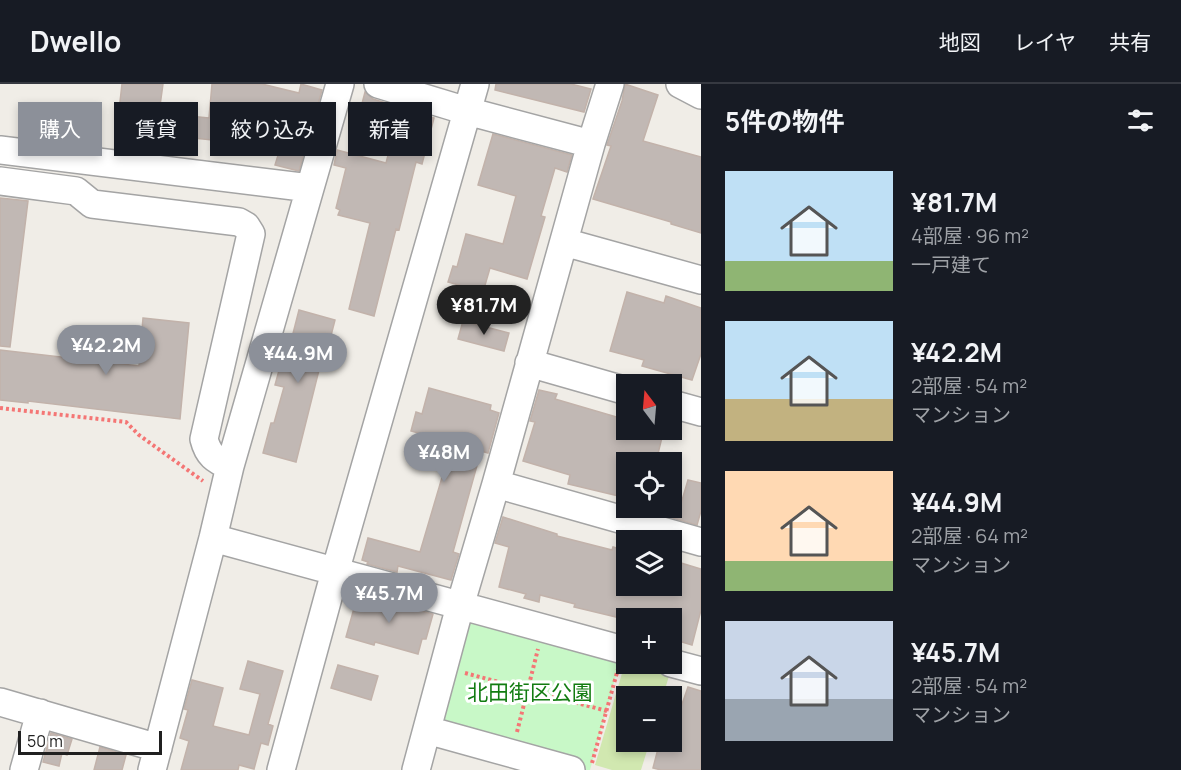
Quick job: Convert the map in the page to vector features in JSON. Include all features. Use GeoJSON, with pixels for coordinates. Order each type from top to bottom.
{"type":"FeatureCollection","features":[{"type":"Feature","properties":{"kind":"street"},"geometry":{"type":"LineString","coordinates":[[0,702],[40,713],[155,759],[230,466],[340,84]]}},
{"type":"Feature","properties":{"kind":"street"},"geometry":{"type":"LineString","coordinates":[[378,84],[467,111],[591,144]]}},
{"type":"Feature","properties":{"kind":"street"},"geometry":{"type":"LineString","coordinates":[[281,770],[335,572],[475,84]]}},
{"type":"Feature","properties":{"kind":"street"},"geometry":{"type":"LineString","coordinates":[[416,770],[460,606],[610,84]]}},
{"type":"Feature","properties":{"kind":"street"},"geometry":{"type":"LineString","coordinates":[[680,84],[701,95]]}},
{"type":"Feature","properties":{"kind":"street"},"geometry":{"type":"LineString","coordinates":[[0,150],[310,188]]}},
{"type":"Feature","properties":{"kind":"street"},"geometry":{"type":"LineString","coordinates":[[0,181],[76,191],[92,204],[239,222],[246,226],[251,234],[204,439],[207,449],[216,461],[230,466]]}},
{"type":"Feature","properties":{"kind":"street"},"geometry":{"type":"LineString","coordinates":[[564,242],[701,280]]}},
{"type":"Feature","properties":{"kind":"street"},"geometry":{"type":"LineString","coordinates":[[529,363],[616,388]]}},
{"type":"Feature","properties":{"kind":"street"},"geometry":{"type":"LineString","coordinates":[[682,407],[701,412]]}},
{"type":"Feature","properties":{"kind":"street"},"geometry":{"type":"LineString","coordinates":[[496,484],[701,542]]}},
{"type":"Feature","properties":{"kind":"street"},"geometry":{"type":"LineString","coordinates":[[213,538],[616,648]]}},
{"type":"Feature","properties":{"kind":"street"},"geometry":{"type":"LineString","coordinates":[[682,666],[701,671]]}},
{"type":"Feature","properties":{"kind":"street"},"geometry":{"type":"LineString","coordinates":[[24,770],[40,713]]}},
{"type":"Feature","properties":{"kind":"street"},"geometry":{"type":"LineString","coordinates":[[427,730],[571,770]]}},
{"type":"Feature","properties":{"kind":"path"},"geometry":{"type":"LineString","coordinates":[[0,408],[126,422],[139,435],[209,486]]}},
{"type":"Feature","properties":{"kind":"path"},"geometry":{"type":"LineString","coordinates":[[512,753],[544,628]]}},
{"type":"Feature","properties":{"kind":"path"},"geometry":{"type":"LineString","coordinates":[[444,667],[607,711]]}},
{"type":"Feature","properties":{"kind":"path"},"geometry":{"type":"LineString","coordinates":[[590,770],[618,674]]}},
{"type":"Feature","properties":{"kind":"green space","name":"北田街区公園"},"geometry":{"type":"Polygon","coordinates":[[[460,606],[616,648],[616,674],[590,770],[571,770],[430,730],[460,606]]]}},
{"type":"Feature","properties":{"kind":"green space"},"geometry":{"type":"Polygon","coordinates":[[[622,674],[669,676],[666,686],[618,686],[622,674]]]}},
{"type":"Feature","properties":{"kind":"green space"},"geometry":{"type":"Polygon","coordinates":[[[616,694],[616,752],[647,752],[641,770],[612,770],[595,765],[616,694]]]}},
{"type":"Feature","properties":{"kind":"building"},"geometry":{"type":"Polygon","coordinates":[[[122,84],[163,84],[161,102],[120,102],[122,84]]]}},
{"type":"Feature","properties":{"kind":"building"},"geometry":{"type":"Polygon","coordinates":[[[212,84],[262,84],[299,93],[301,84],[322,90],[319,102],[210,102],[212,84]]]}},
{"type":"Feature","properties":{"kind":"building"},"geometry":{"type":"Polygon","coordinates":[[[496,84],[571,84],[591,89],[584,112],[495,90],[496,84]]]}},
{"type":"Feature","properties":{"kind":"building"},"geometry":{"type":"Polygon","coordinates":[[[625,84],[658,95],[643,141],[701,157],[701,233],[593,199],[611,146],[607,145],[622,101],[625,84]]]}},
{"type":"Feature","properties":{"kind":"building"},"geometry":{"type":"Polygon","coordinates":[[[365,92],[373,99],[383,102],[362,102],[365,92]]]}},
{"type":"Feature","properties":{"kind":"building"},"geometry":{"type":"Polygon","coordinates":[[[210,107],[210,140],[198,139],[198,117],[209,118],[210,107]]]}},
{"type":"Feature","properties":{"kind":"building"},"geometry":{"type":"Polygon","coordinates":[[[493,134],[572,155],[567,172],[555,168],[541,216],[545,217],[527,279],[490,268],[483,292],[448,282],[453,266],[457,267],[466,234],[503,244],[516,196],[478,185],[493,134]]]}},
{"type":"Feature","properties":{"kind":"building"},"geometry":{"type":"Polygon","coordinates":[[[337,150],[348,153],[348,156],[360,156],[386,163],[388,156],[424,156],[422,164],[416,162],[374,316],[349,309],[370,223],[338,215],[340,210],[336,208],[346,168],[334,165],[337,150]]]}},
{"type":"Feature","properties":{"kind":"building"},"geometry":{"type":"Polygon","coordinates":[[[278,156],[303,156],[299,171],[275,165],[278,156]]]}},
{"type":"Feature","properties":{"kind":"building"},"geometry":{"type":"Polygon","coordinates":[[[0,198],[28,201],[10,347],[0,346],[0,198]]]}},
{"type":"Feature","properties":{"kind":"building"},"geometry":{"type":"Polygon","coordinates":[[[627,292],[664,303],[666,296],[701,308],[701,354],[692,380],[682,377],[682,374],[671,374],[642,366],[644,360],[610,351],[627,292]]]}},
{"type":"Feature","properties":{"kind":"building"},"geometry":{"type":"Polygon","coordinates":[[[299,310],[335,320],[326,355],[323,354],[296,462],[263,453],[284,387],[275,385],[283,356],[287,357],[299,310]]]}},
{"type":"Feature","properties":{"kind":"building"},"geometry":{"type":"Polygon","coordinates":[[[143,318],[189,323],[180,419],[28,401],[28,403],[0,400],[0,350],[139,366],[143,318]]]}},
{"type":"Feature","properties":{"kind":"building"},"geometry":{"type":"Polygon","coordinates":[[[463,321],[509,333],[504,351],[458,339],[463,321]]]}},
{"type":"Feature","properties":{"kind":"building"},"geometry":{"type":"Polygon","coordinates":[[[429,388],[491,405],[490,410],[499,413],[488,453],[481,451],[453,552],[459,554],[451,580],[398,566],[397,572],[367,564],[368,562],[362,560],[368,538],[420,552],[451,447],[447,446],[448,441],[411,431],[416,412],[422,414],[429,388]]]}},
{"type":"Feature","properties":{"kind":"building"},"geometry":{"type":"Polygon","coordinates":[[[539,390],[557,394],[555,399],[616,417],[616,440],[661,440],[658,452],[616,452],[616,495],[568,484],[570,475],[523,461],[535,422],[530,421],[539,390]]]}},
{"type":"Feature","properties":{"kind":"building"},"geometry":{"type":"Polygon","coordinates":[[[688,480],[701,483],[701,511],[697,525],[673,518],[682,518],[682,500],[688,480]]]}},
{"type":"Feature","properties":{"kind":"building"},"geometry":{"type":"Polygon","coordinates":[[[503,517],[557,534],[557,536],[612,550],[613,547],[616,548],[616,596],[682,596],[682,563],[701,569],[701,610],[692,645],[682,642],[682,608],[616,608],[616,617],[574,607],[575,604],[540,595],[539,602],[524,598],[526,594],[499,587],[509,547],[495,543],[503,517]]]}},
{"type":"Feature","properties":{"kind":"building"},"geometry":{"type":"Polygon","coordinates":[[[358,594],[433,614],[426,639],[422,639],[418,654],[346,637],[358,594]]]}},
{"type":"Feature","properties":{"kind":"building"},"geometry":{"type":"Polygon","coordinates":[[[248,661],[283,671],[268,724],[273,726],[268,745],[261,743],[254,769],[239,765],[238,770],[181,770],[189,741],[180,738],[188,710],[184,709],[192,680],[223,688],[213,726],[249,735],[260,694],[240,689],[248,661]]]}},
{"type":"Feature","properties":{"kind":"building"},"geometry":{"type":"Polygon","coordinates":[[[338,665],[378,676],[371,700],[331,688],[338,665]]]}},
{"type":"Feature","properties":{"kind":"building"},"geometry":{"type":"Polygon","coordinates":[[[688,687],[701,691],[701,770],[653,768],[657,752],[682,752],[682,704],[688,687]]]}},
{"type":"Feature","properties":{"kind":"building"},"geometry":{"type":"Polygon","coordinates":[[[51,733],[72,739],[67,755],[62,753],[59,766],[43,762],[51,733]]]}},
{"type":"Feature","properties":{"kind":"building"},"geometry":{"type":"Polygon","coordinates":[[[100,747],[126,755],[122,770],[94,770],[100,747]]]}}]}
